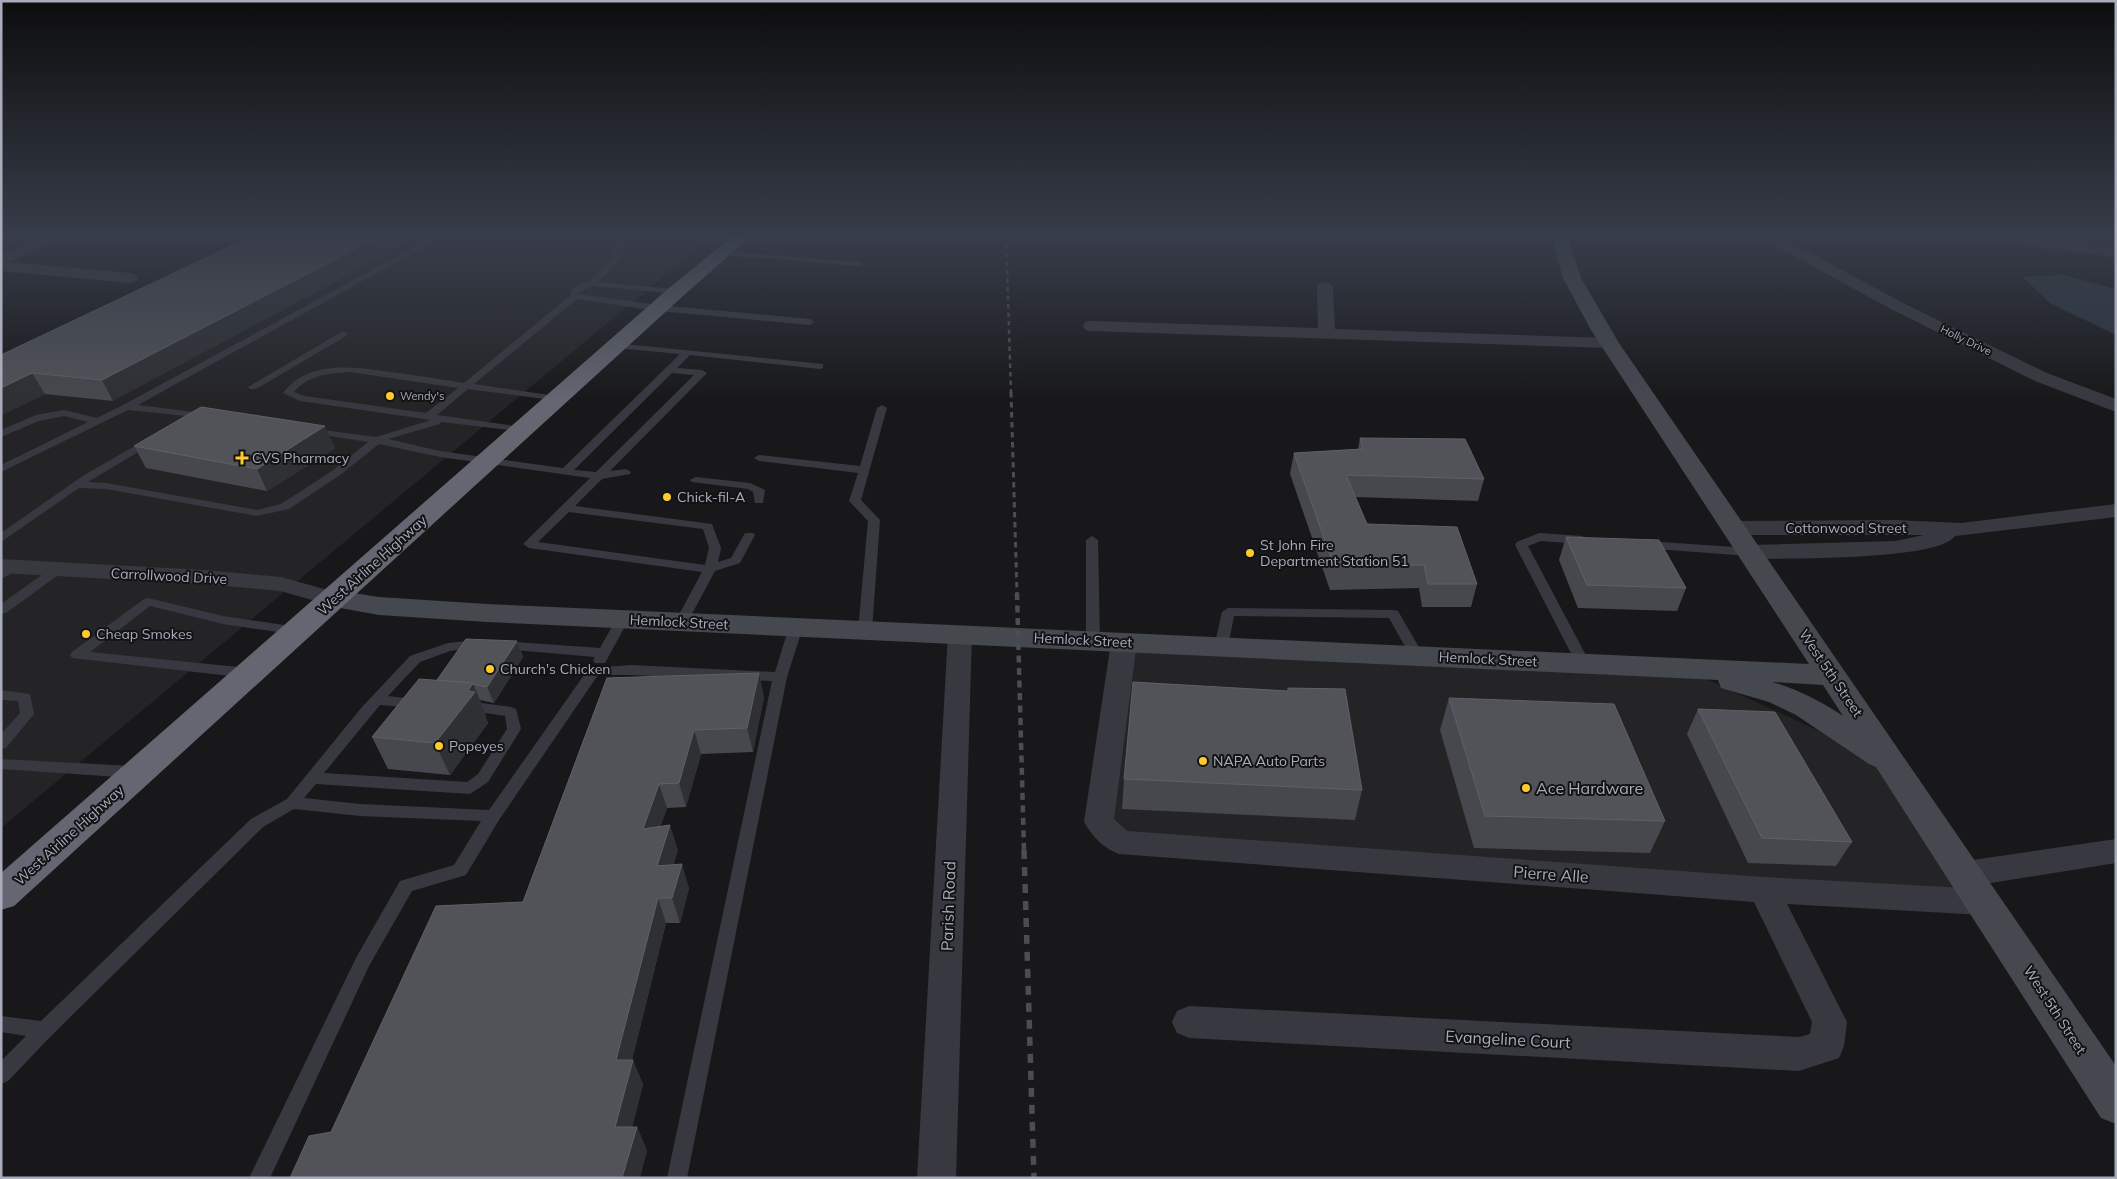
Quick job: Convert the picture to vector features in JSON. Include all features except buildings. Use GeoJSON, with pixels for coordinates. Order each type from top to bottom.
{"type":"FeatureCollection","features":[{"type":"Feature","properties":{"kind":"highway","name":"West Airline Highway"},"geometry":{"type":"LineString","coordinates":[[1,895],[676,292]]}},
{"type":"Feature","properties":{"kind":"main road","name":"West 5th Street"},"geometry":{"type":"LineString","coordinates":[[1578,291],[1609,343],[1966,874],[2116,1103]]}},
{"type":"Feature","properties":{"kind":"main road","name":"Hemlock Street"},"geometry":{"type":"LineString","coordinates":[[334,599],[379,606],[681,622],[1833,675]]}},
{"type":"Feature","properties":{"kind":"main road"},"geometry":{"type":"LineString","coordinates":[[1682,668],[1747,684],[1780,695],[1807,707],[1892,764]]}},
{"type":"Feature","properties":{"kind":"street"},"geometry":{"type":"LineString","coordinates":[[1325,291],[1328,334]]}},
{"type":"Feature","properties":{"kind":"street","name":"Holly Drive"},"geometry":{"type":"LineString","coordinates":[[1869,291],[2042,377],[2116,406]]}},
{"type":"Feature","properties":{"kind":"street"},"geometry":{"type":"LineString","coordinates":[[1091,326],[1609,343]]}},
{"type":"Feature","properties":{"kind":"street","name":"Cottonwood Street"},"geometry":{"type":"LineString","coordinates":[[1732,528],[1895,527],[1961,530],[2116,510]]}},
{"type":"Feature","properties":{"kind":"street","name":"Cottonwood Street"},"geometry":{"type":"LineString","coordinates":[[1749,552],[1895,548],[1926,542],[1961,530]]}},
{"type":"Feature","properties":{"kind":"street","name":"Carrollwood Drive"},"geometry":{"type":"LineString","coordinates":[[6,569],[204,577],[281,584],[334,599]]}},
{"type":"Feature","properties":{"kind":"street","name":"Parish Road"},"geometry":{"type":"LineString","coordinates":[[936,1178],[960,634]]}},
{"type":"Feature","properties":{"kind":"street","name":"Pierre Alle"},"geometry":{"type":"LineString","coordinates":[[1124,642],[1099,822],[1119,842],[1764,890],[1983,902]]}},
{"type":"Feature","properties":{"kind":"street"},"geometry":{"type":"LineString","coordinates":[[1966,874],[2116,851]]}},
{"type":"Feature","properties":{"kind":"street","name":"Evangeline Court"},"geometry":{"type":"LineString","coordinates":[[1189,1022],[1799,1054],[1826,1046],[1830,1022],[1764,890]]}},
{"type":"Feature","properties":{"kind":"lane"},"geometry":{"type":"LineString","coordinates":[[1,469],[127,407],[339,291]]}},
{"type":"Feature","properties":{"kind":"lane"},"geometry":{"type":"LineString","coordinates":[[427,418],[575,296],[575,291]]}},
{"type":"Feature","properties":{"kind":"lane"},"geometry":{"type":"LineString","coordinates":[[666,291],[676,292]]}},
{"type":"Feature","properties":{"kind":"lane"},"geometry":{"type":"LineString","coordinates":[[575,296],[658,308],[810,322]]}},
{"type":"Feature","properties":{"kind":"lane"},"geometry":{"type":"LineString","coordinates":[[254,387],[343,334]]}},
{"type":"Feature","properties":{"kind":"lane"},"geometry":{"type":"LineString","coordinates":[[617,345],[820,366]]}},
{"type":"Feature","properties":{"kind":"lane"},"geometry":{"type":"LineString","coordinates":[[565,472],[688,352]]}},
{"type":"Feature","properties":{"kind":"lane"},"geometry":{"type":"LineString","coordinates":[[522,430],[303,399],[288,394],[294,385],[314,374],[350,369],[557,399]]}},
{"type":"Feature","properties":{"kind":"lane"},"geometry":{"type":"LineString","coordinates":[[670,370],[702,373],[529,544],[710,569],[736,560],[749,535]]}},
{"type":"Feature","properties":{"kind":"lane"},"geometry":{"type":"LineString","coordinates":[[127,407],[192,416],[210,416]]}},
{"type":"Feature","properties":{"kind":"lane"},"geometry":{"type":"LineString","coordinates":[[865,630],[874,520],[855,501],[882,408]]}},
{"type":"Feature","properties":{"kind":"lane"},"geometry":{"type":"LineString","coordinates":[[77,485],[106,486],[257,513],[285,507],[336,473],[394,426],[395,412]]}},
{"type":"Feature","properties":{"kind":"lane"},"geometry":{"type":"LineString","coordinates":[[1,434],[36,418],[64,413],[98,421]]}},
{"type":"Feature","properties":{"kind":"lane"},"geometry":{"type":"LineString","coordinates":[[174,426],[192,416]]}},
{"type":"Feature","properties":{"kind":"lane"},"geometry":{"type":"LineString","coordinates":[[376,440],[442,420]]}},
{"type":"Feature","properties":{"kind":"lane"},"geometry":{"type":"LineString","coordinates":[[297,428],[376,440],[487,462],[599,476],[626,472]]}},
{"type":"Feature","properties":{"kind":"lane"},"geometry":{"type":"LineString","coordinates":[[1,539],[77,485],[157,436]]}},
{"type":"Feature","properties":{"kind":"lane"},"geometry":{"type":"LineString","coordinates":[[759,458],[864,470]]}},
{"type":"Feature","properties":{"kind":"lane"},"geometry":{"type":"LineString","coordinates":[[696,480],[750,486],[759,490],[759,501]]}},
{"type":"Feature","properties":{"kind":"lane"},"geometry":{"type":"LineString","coordinates":[[566,508],[708,526],[715,548],[710,569],[681,622]]}},
{"type":"Feature","properties":{"kind":"lane"},"geometry":{"type":"LineString","coordinates":[[1583,663],[1521,545],[1539,537],[1596,541]]}},
{"type":"Feature","properties":{"kind":"lane"},"geometry":{"type":"LineString","coordinates":[[1092,540],[1093,641]]}},
{"type":"Feature","properties":{"kind":"lane"},"geometry":{"type":"LineString","coordinates":[[1634,544],[1749,552]]}},
{"type":"Feature","properties":{"kind":"lane"},"geometry":{"type":"LineString","coordinates":[[1,610],[57,570]]}},
{"type":"Feature","properties":{"kind":"lane"},"geometry":{"type":"LineString","coordinates":[[250,674],[77,655],[148,602],[223,620],[298,631]]}},
{"type":"Feature","properties":{"kind":"lane"},"geometry":{"type":"LineString","coordinates":[[1221,647],[1228,612],[1393,614],[1417,656]]}},
{"type":"Feature","properties":{"kind":"lane"},"geometry":{"type":"LineString","coordinates":[[259,1178],[364,961],[406,886],[460,870],[492,816],[594,671],[623,619]]}},
{"type":"Feature","properties":{"kind":"lane"},"geometry":{"type":"LineString","coordinates":[[677,1178],[780,677],[796,627]]}},
{"type":"Feature","properties":{"kind":"lane"},"geometry":{"type":"LineString","coordinates":[[1,1075],[44,1030],[257,823],[292,802],[377,700],[415,658],[448,647],[480,643],[604,653]]}},
{"type":"Feature","properties":{"kind":"lane"},"geometry":{"type":"LineString","coordinates":[[594,671],[631,670],[780,677]]}},
{"type":"Feature","properties":{"kind":"lane"},"geometry":{"type":"LineString","coordinates":[[1,696],[25,697],[28,714],[1,744]]}},
{"type":"Feature","properties":{"kind":"lane"},"geometry":{"type":"LineString","coordinates":[[377,700],[435,704]]}},
{"type":"Feature","properties":{"kind":"lane"},"geometry":{"type":"LineString","coordinates":[[312,778],[470,788],[483,778],[514,728],[511,712],[454,705]]}},
{"type":"Feature","properties":{"kind":"lane"},"geometry":{"type":"LineString","coordinates":[[1,764],[139,773]]}},
{"type":"Feature","properties":{"kind":"lane"},"geometry":{"type":"LineString","coordinates":[[292,802],[360,810],[492,816]]}},
{"type":"Feature","properties":{"kind":"lane"},"geometry":{"type":"LineString","coordinates":[[1,1024],[44,1030]]}},
{"type":"Feature","properties":{"kind":"shaded area"},"geometry":{"type":"Polygon","coordinates":[[[152,291],[646,291],[1,828],[1,364],[152,291]]]}},
{"type":"Feature","properties":{"kind":"shaded area"},"geometry":{"type":"Polygon","coordinates":[[[2038,291],[2116,291],[2116,335],[2050,303],[2038,291]]]}},
{"type":"Feature","properties":{"kind":"shaded area"},"geometry":{"type":"Polygon","coordinates":[[[1124,642],[1682,668],[1891,764],[1983,902],[1119,842],[1099,822],[1124,642]]]}},
{"type":"Feature","properties":{"kind":"railway"},"geometry":{"type":"LineString","coordinates":[[1008,291],[1011,393]]}},
{"type":"Feature","properties":{"kind":"railway"},"geometry":{"type":"LineString","coordinates":[[1011,392],[1017,594]]}},
{"type":"Feature","properties":{"kind":"railway"},"geometry":{"type":"LineString","coordinates":[[1017,593],[1024,851]]}},
{"type":"Feature","properties":{"kind":"railway"},"geometry":{"type":"LineString","coordinates":[[1024,850],[1034,1178]]}},
{"type":"Feature","properties":{"kind":"place","name":"Wendy's"},"geometry":{"type":"Point","coordinates":[390,396]}},
{"type":"Feature","properties":{"kind":"place","name":"CVS Pharmacy"},"geometry":{"type":"Point","coordinates":[242,458]}},
{"type":"Feature","properties":{"kind":"place","name":"Chick-fil-A"},"geometry":{"type":"Point","coordinates":[667,497]}},
{"type":"Feature","properties":{"kind":"place","name":"St John Fire Department Station 51"},"geometry":{"type":"Point","coordinates":[1250,553]}},
{"type":"Feature","properties":{"kind":"place","name":"Cheap Smokes"},"geometry":{"type":"Point","coordinates":[86,634]}},
{"type":"Feature","properties":{"kind":"place","name":"Church's Chicken"},"geometry":{"type":"Point","coordinates":[490,669]}},
{"type":"Feature","properties":{"kind":"place","name":"Popeyes"},"geometry":{"type":"Point","coordinates":[439,746]}},
{"type":"Feature","properties":{"kind":"place","name":"NAPA Auto Parts"},"geometry":{"type":"Point","coordinates":[1203,761]}},
{"type":"Feature","properties":{"kind":"place","name":"Ace Hardware"},"geometry":{"type":"Point","coordinates":[1526,788]}}]}
